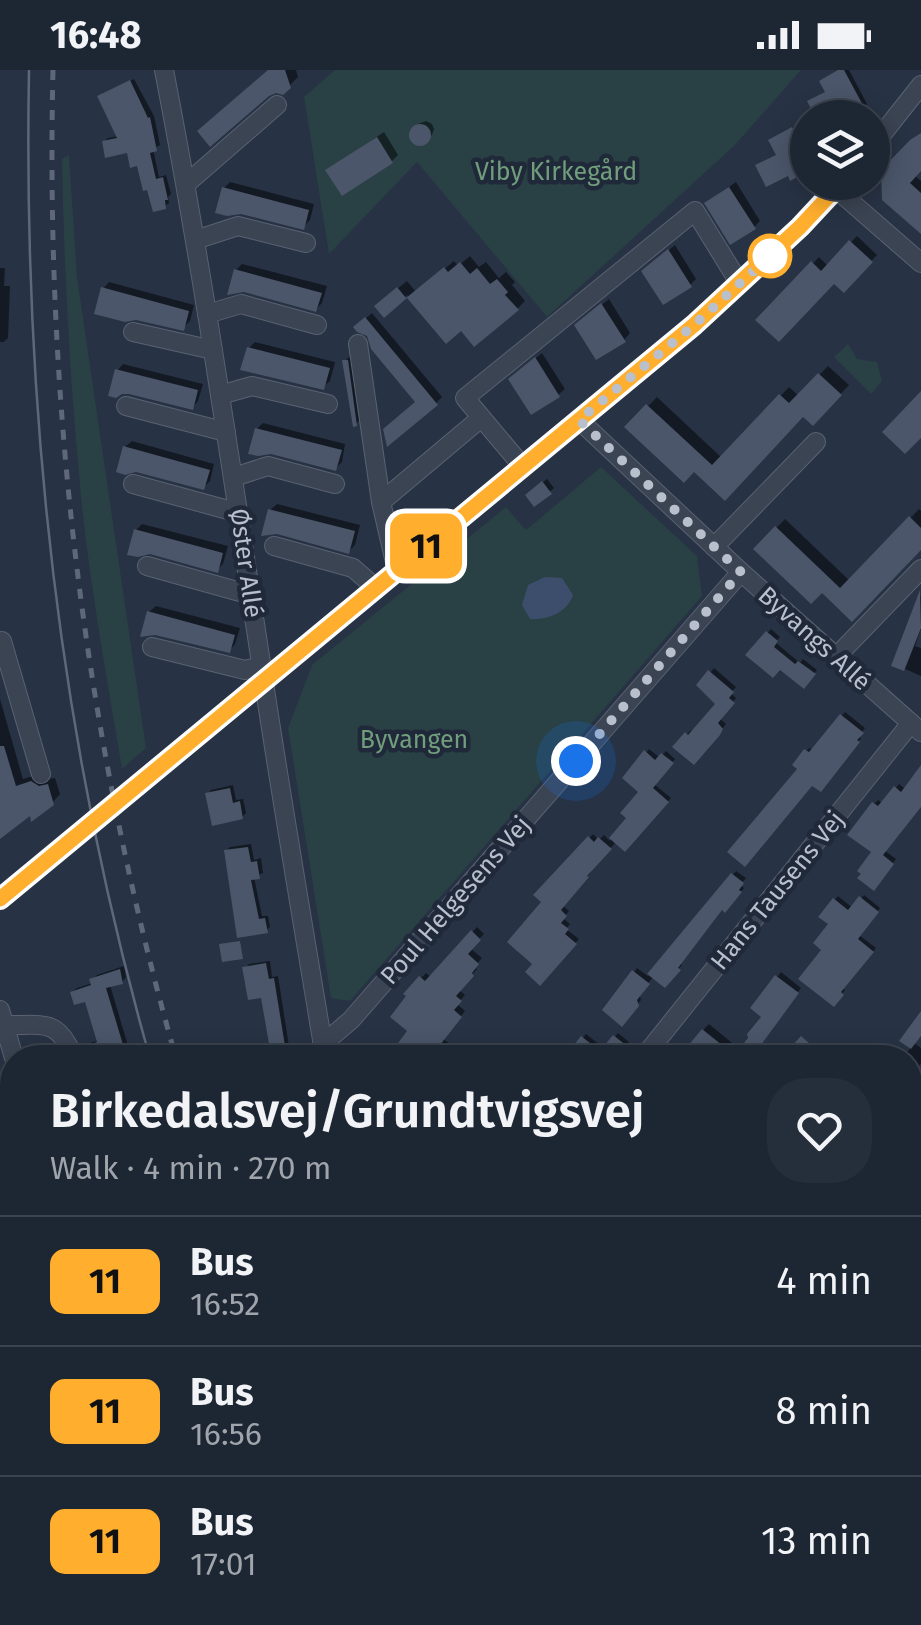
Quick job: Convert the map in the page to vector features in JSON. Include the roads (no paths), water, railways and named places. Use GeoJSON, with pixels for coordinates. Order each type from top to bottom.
{"type":"FeatureCollection","features":[{"type":"Feature","properties":{"kind":"street","name":"Øster Allé"},"geometry":{"type":"LineString","coordinates":[[164,70],[234,477],[322,1045]]}},
{"type":"Feature","properties":{"kind":"street"},"geometry":{"type":"LineString","coordinates":[[890,124],[921,85]]}},
{"type":"Feature","properties":{"kind":"street"},"geometry":{"type":"LineString","coordinates":[[186,184],[278,105]]}},
{"type":"Feature","properties":{"kind":"street"},"geometry":{"type":"LineString","coordinates":[[0,899],[263,674],[376,588],[740,284],[825,200]]}},
{"type":"Feature","properties":{"kind":"street"},"geometry":{"type":"LineString","coordinates":[[854,200],[921,263]]}},
{"type":"Feature","properties":{"kind":"street"},"geometry":{"type":"LineString","coordinates":[[522,467],[464,398],[695,211],[740,284]]}},
{"type":"Feature","properties":{"kind":"street"},"geometry":{"type":"LineString","coordinates":[[195,240],[238,226],[306,244]]}},
{"type":"Feature","properties":{"kind":"street"},"geometry":{"type":"LineString","coordinates":[[207,314],[240,304],[317,325]]}},
{"type":"Feature","properties":{"kind":"street"},"geometry":{"type":"LineString","coordinates":[[133,332],[213,350]]}},
{"type":"Feature","properties":{"kind":"street"},"geometry":{"type":"LineString","coordinates":[[358,344],[381,502],[397,570]]}},
{"type":"Feature","properties":{"kind":"street"},"geometry":{"type":"LineString","coordinates":[[220,395],[252,386],[328,404]]}},
{"type":"Feature","properties":{"kind":"street"},"geometry":{"type":"LineString","coordinates":[[126,406],[226,432]]}},
{"type":"Feature","properties":{"kind":"street"},"geometry":{"type":"LineString","coordinates":[[381,502],[482,418]]}},
{"type":"Feature","properties":{"kind":"street","name":"Byvangs Allé"},"geometry":{"type":"LineString","coordinates":[[579,420],[741,572],[916,727]]}},
{"type":"Feature","properties":{"kind":"street"},"geometry":{"type":"LineString","coordinates":[[714,546],[816,442]]}},
{"type":"Feature","properties":{"kind":"street"},"geometry":{"type":"LineString","coordinates":[[234,477],[268,466],[336,484]]}},
{"type":"Feature","properties":{"kind":"street"},"geometry":{"type":"LineString","coordinates":[[133,484],[239,513]]}},
{"type":"Feature","properties":{"kind":"street"},"geometry":{"type":"LineString","coordinates":[[274,546],[354,568],[376,588]]}},
{"type":"Feature","properties":{"kind":"street"},"geometry":{"type":"LineString","coordinates":[[147,566],[251,595]]}},
{"type":"Feature","properties":{"kind":"street"},"geometry":{"type":"LineString","coordinates":[[836,657],[921,569]]}},
{"type":"Feature","properties":{"kind":"street","name":"Poul Helgesens Vej"},"geometry":{"type":"LineString","coordinates":[[327,1045],[741,572]]}},
{"type":"Feature","properties":{"kind":"street"},"geometry":{"type":"LineString","coordinates":[[0,642],[41,774]]}},
{"type":"Feature","properties":{"kind":"street"},"geometry":{"type":"LineString","coordinates":[[152,647],[263,674]]}},
{"type":"Feature","properties":{"kind":"street","name":"Hans Tausens Vej"},"geometry":{"type":"LineString","coordinates":[[654,1045],[916,727]]}},
{"type":"Feature","properties":{"kind":"street"},"geometry":{"type":"LineString","coordinates":[[10,1045],[2,1018],[49,1026],[65,1036],[69,1045]]}},
{"type":"Feature","properties":{"kind":"water"},"geometry":{"type":"Polygon","coordinates":[[[545,577],[562,578],[573,595],[556,614],[530,619],[522,605],[528,585],[545,577]]]}},
{"type":"Feature","properties":{"kind":"tram line"},"geometry":{"type":"LineString","coordinates":[[29,70],[32,319],[53,568],[91,815],[147,1045]]}},
{"type":"Feature","properties":{"kind":"railway"},"geometry":{"type":"LineString","coordinates":[[53,70],[56,320],[77,568],[117,815],[173,1045]]}},
{"type":"Feature","properties":{"kind":"park label","name":"Viby Kirkegård"},"geometry":{"type":"Point","coordinates":[556,171]}},
{"type":"Feature","properties":{"kind":"park label","name":"Byvangen"},"geometry":{"type":"Point","coordinates":[414,739]}}]}
